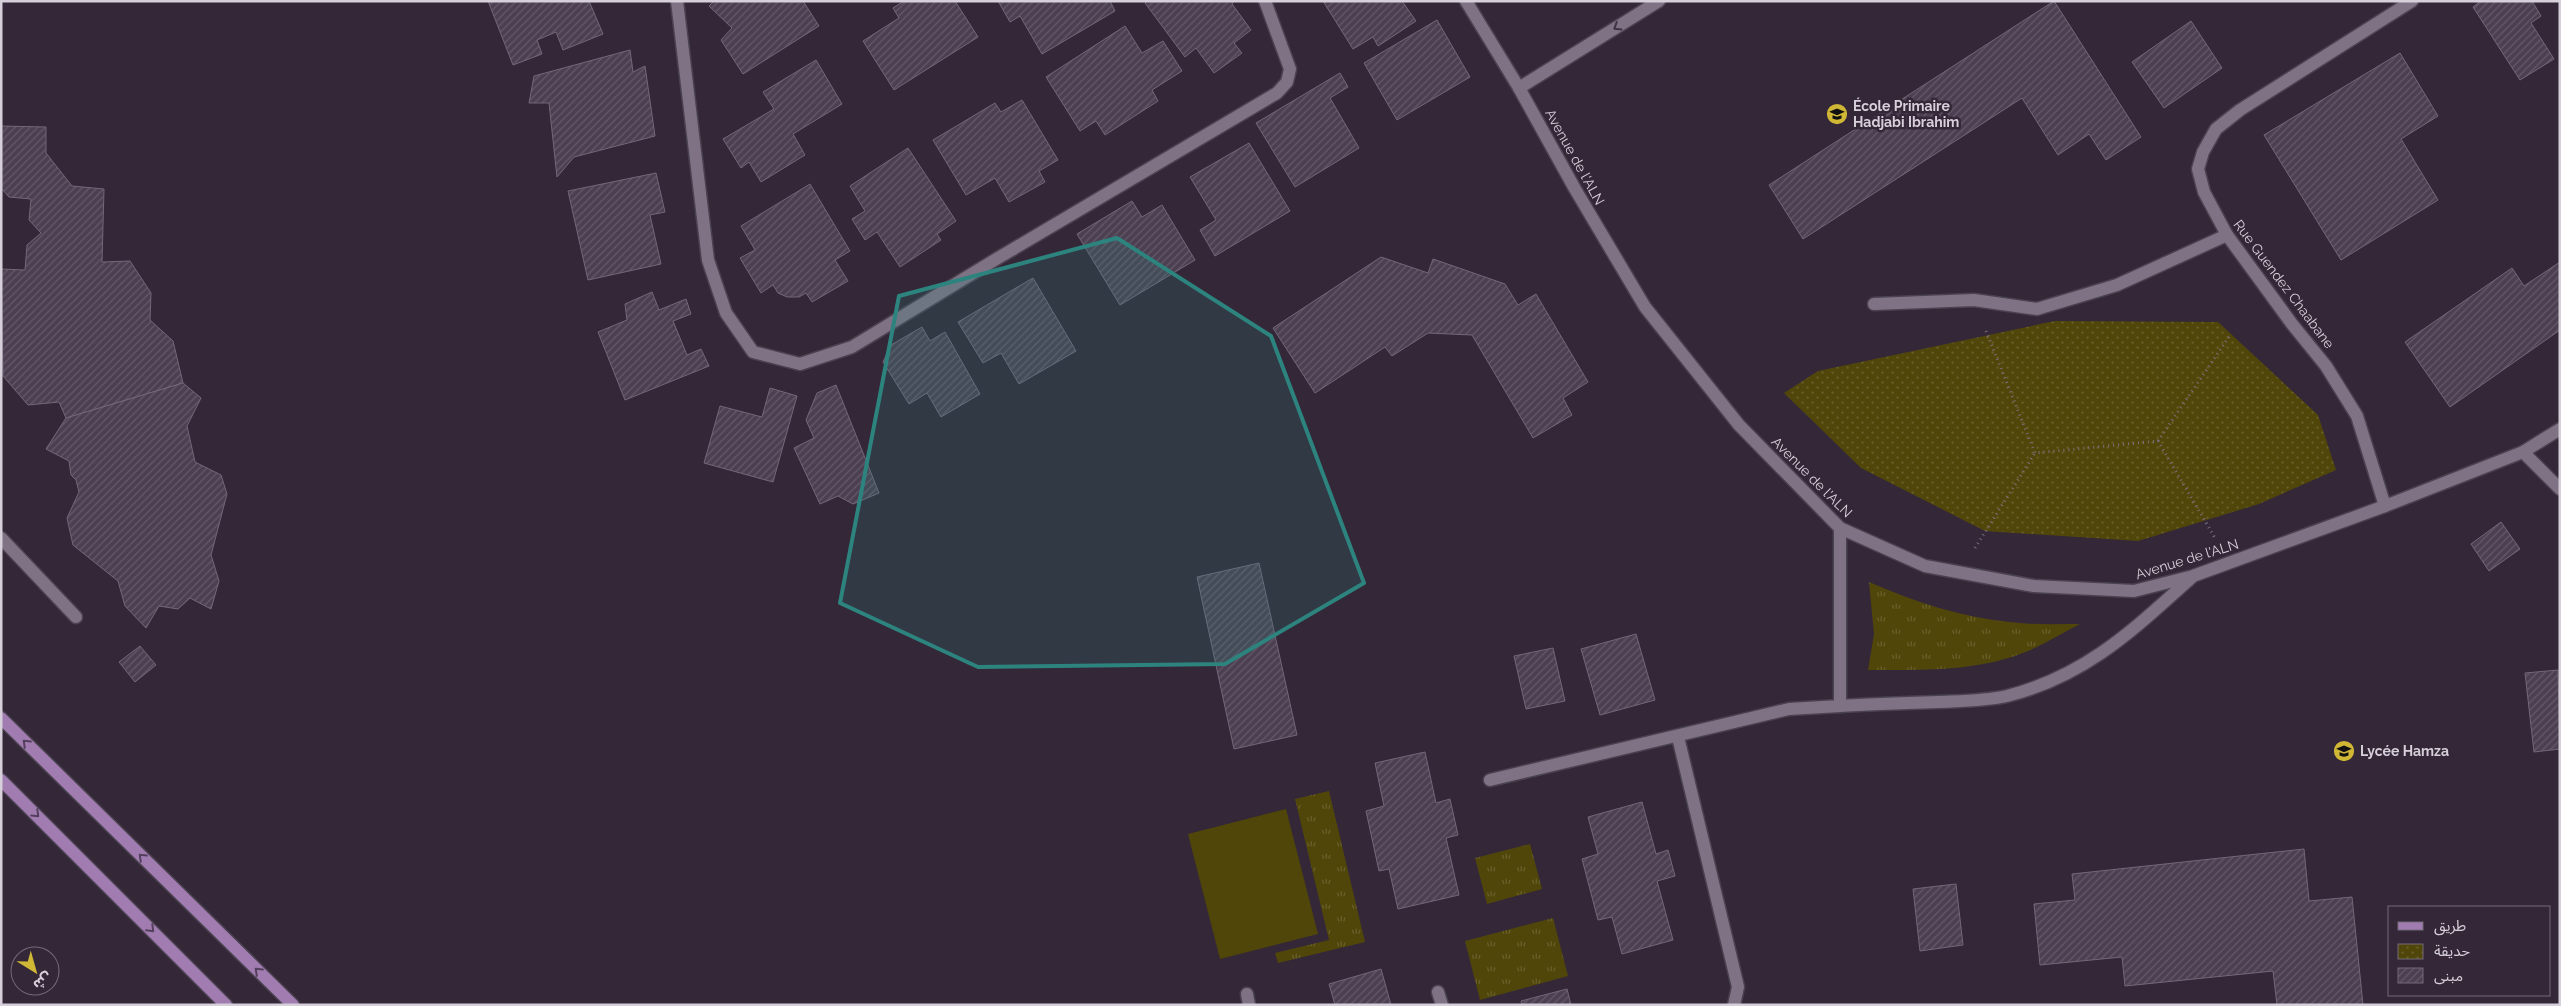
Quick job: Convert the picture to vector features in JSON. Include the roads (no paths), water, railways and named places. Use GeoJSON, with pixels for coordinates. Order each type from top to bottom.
{"type":"FeatureCollection","features":[{"type":"Feature","properties":{"kind":"main road"},"geometry":{"type":"LineString","coordinates":[[1,718],[293,1005]]}},
{"type":"Feature","properties":{"kind":"main road"},"geometry":{"type":"LineString","coordinates":[[1,780],[226,1005]]}},
{"type":"Feature","properties":{"kind":"street"},"geometry":{"type":"LineString","coordinates":[[677,1],[708,260],[726,313],[753,352],[800,364],[852,347],[998,258],[1277,94],[1287,82],[1290,69],[1265,1]]}},
{"type":"Feature","properties":{"kind":"street","name":"Avenue de l'ALN"},"geometry":{"type":"LineString","coordinates":[[1466,1],[1519,88],[1575,189],[1645,307],[1739,425],[1840,528],[1925,566],[2034,586],[2134,591],[2193,576],[2385,506],[2524,452],[2560,429]]}},
{"type":"Feature","properties":{"kind":"street"},"geometry":{"type":"LineString","coordinates":[[1519,88],[1659,1]]}},
{"type":"Feature","properties":{"kind":"street","name":"Rue Guendez Chaabane"},"geometry":{"type":"LineString","coordinates":[[2385,506],[2357,416],[2326,366],[2292,324],[2227,235],[2204,192],[2198,170],[2203,152],[2216,129],[2240,110],[2412,1]]}},
{"type":"Feature","properties":{"kind":"street"},"geometry":{"type":"LineString","coordinates":[[1874,304],[1974,300],[2037,309],[2117,286],[2227,235]]}},
{"type":"Feature","properties":{"kind":"street"},"geometry":{"type":"LineString","coordinates":[[2524,452],[2560,490]]}},
{"type":"Feature","properties":{"kind":"street"},"geometry":{"type":"LineString","coordinates":[[1840,528],[1840,706]]}},
{"type":"Feature","properties":{"kind":"street"},"geometry":{"type":"LineString","coordinates":[[1,538],[76,618]]}},
{"type":"Feature","properties":{"kind":"street"},"geometry":{"type":"LineString","coordinates":[[1490,780],[1789,709],[1969,700],[2006,696],[2053,681],[2088,662],[2127,636],[2193,576]]}},
{"type":"Feature","properties":{"kind":"street"},"geometry":{"type":"LineString","coordinates":[[1678,736],[1738,987],[1734,1005]]}},
{"type":"Feature","properties":{"kind":"street"},"geometry":{"type":"LineString","coordinates":[[1438,992],[1442,1005]]}},
{"type":"Feature","properties":{"kind":"place","name":"École Primaire Hadjabi Ibrahim"},"geometry":{"type":"Point","coordinates":[1837,114]}},
{"type":"Feature","properties":{"kind":"place","name":"Lycée Hamza"},"geometry":{"type":"Point","coordinates":[2344,751]}}]}
